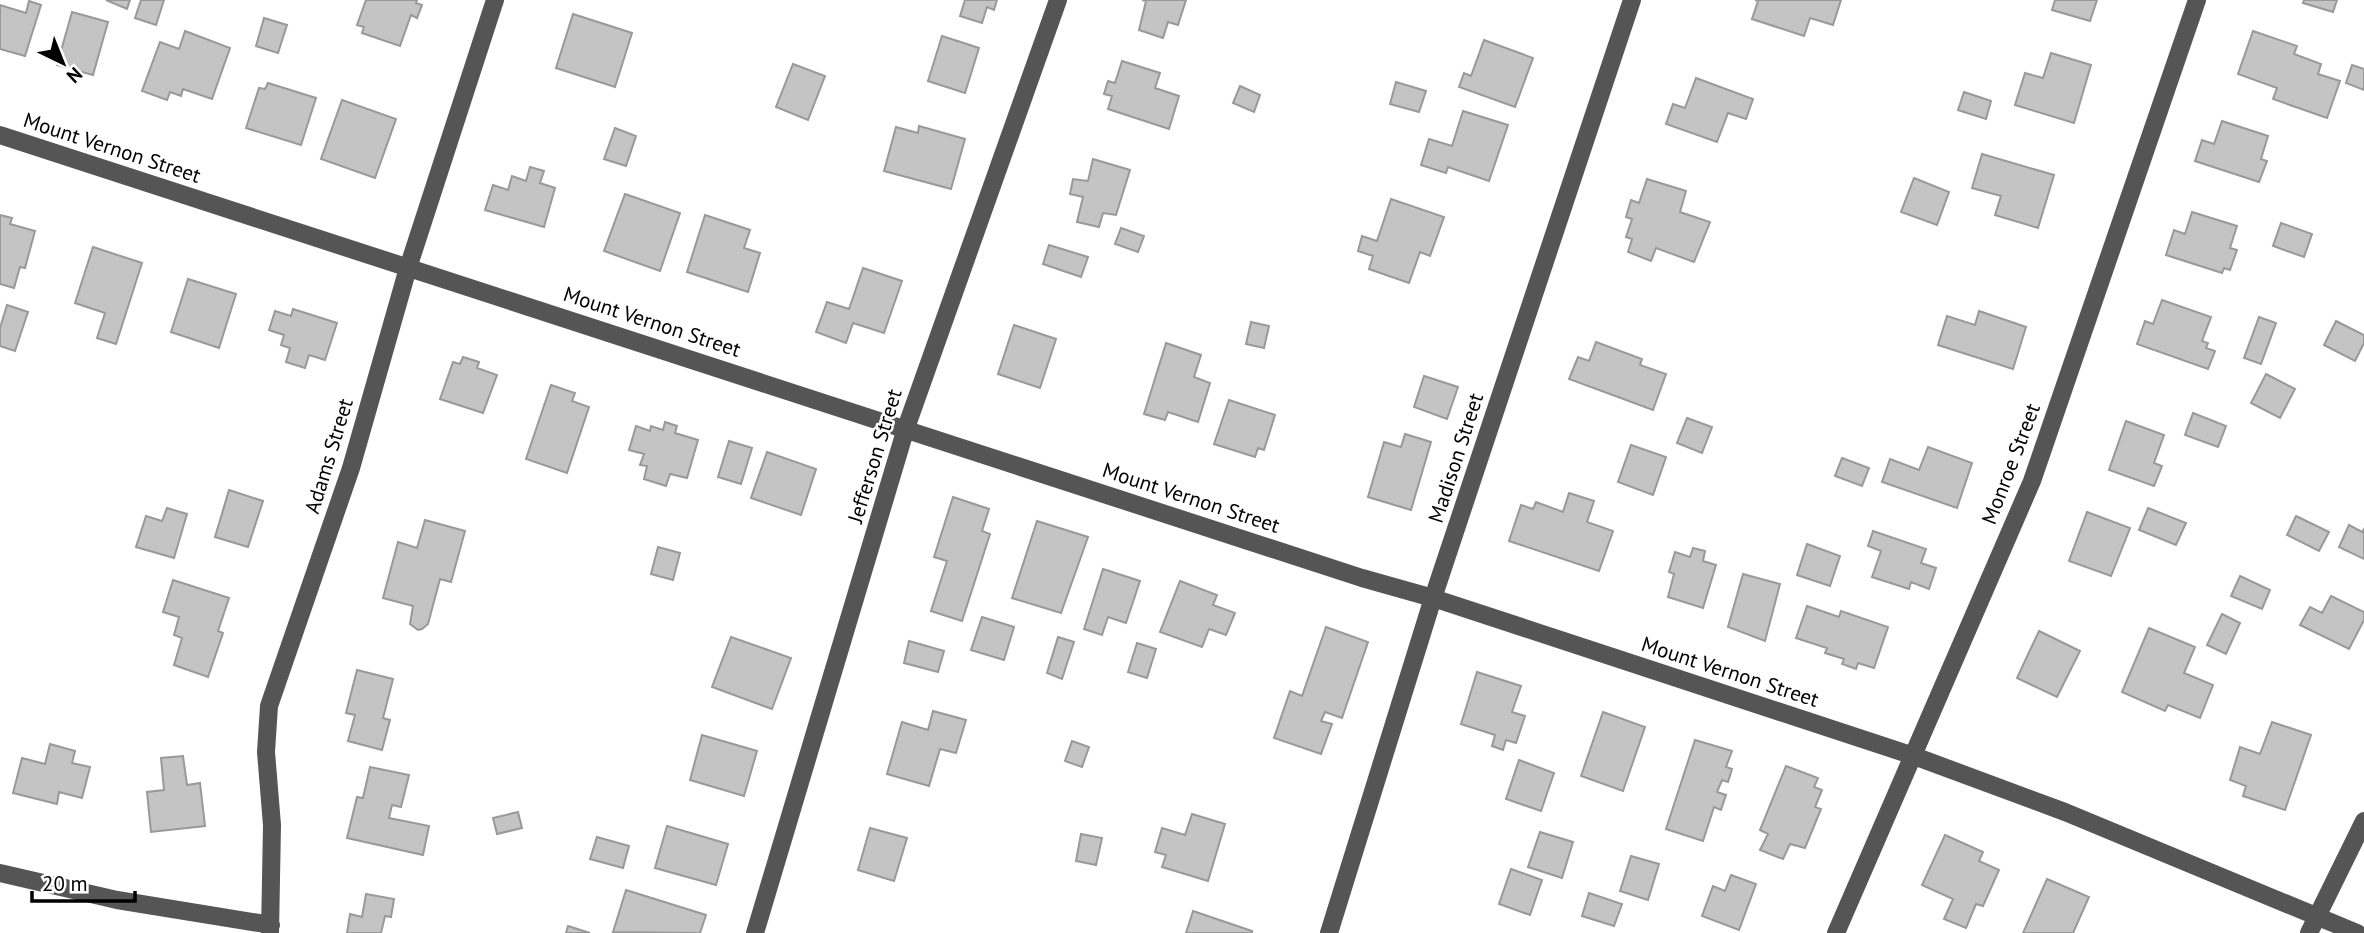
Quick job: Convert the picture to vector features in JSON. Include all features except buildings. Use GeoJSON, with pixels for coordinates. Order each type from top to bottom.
{"type":"FeatureCollection","features":[{"type":"Feature","properties":{"kind":"street","name":"Adams Street"},"geometry":{"type":"LineString","coordinates":[[270,929],[272,825],[266,752],[270,706],[351,468],[408,268],[495,0]]}},
{"type":"Feature","properties":{"kind":"street","name":"Jefferson Street"},"geometry":{"type":"LineString","coordinates":[[755,933],[906,428],[1058,0]]}},
{"type":"Feature","properties":{"kind":"street","name":"Madison Street"},"geometry":{"type":"LineString","coordinates":[[1329,933],[1433,598],[1632,0]]}},
{"type":"Feature","properties":{"kind":"street","name":"Monroe Street"},"geometry":{"type":"LineString","coordinates":[[1836,933],[2032,481],[2197,0]]}},
{"type":"Feature","properties":{"kind":"street","name":"Mount Vernon Street"},"geometry":{"type":"LineString","coordinates":[[0,135],[1914,756],[2066,812],[2312,925],[2357,933]]}},
{"type":"Feature","properties":{"kind":"street"},"geometry":{"type":"LineString","coordinates":[[2312,925],[2364,821]]}},
{"type":"Feature","properties":{"kind":"street"},"geometry":{"type":"LineString","coordinates":[[0,873],[117,900],[270,929]]}}]}
